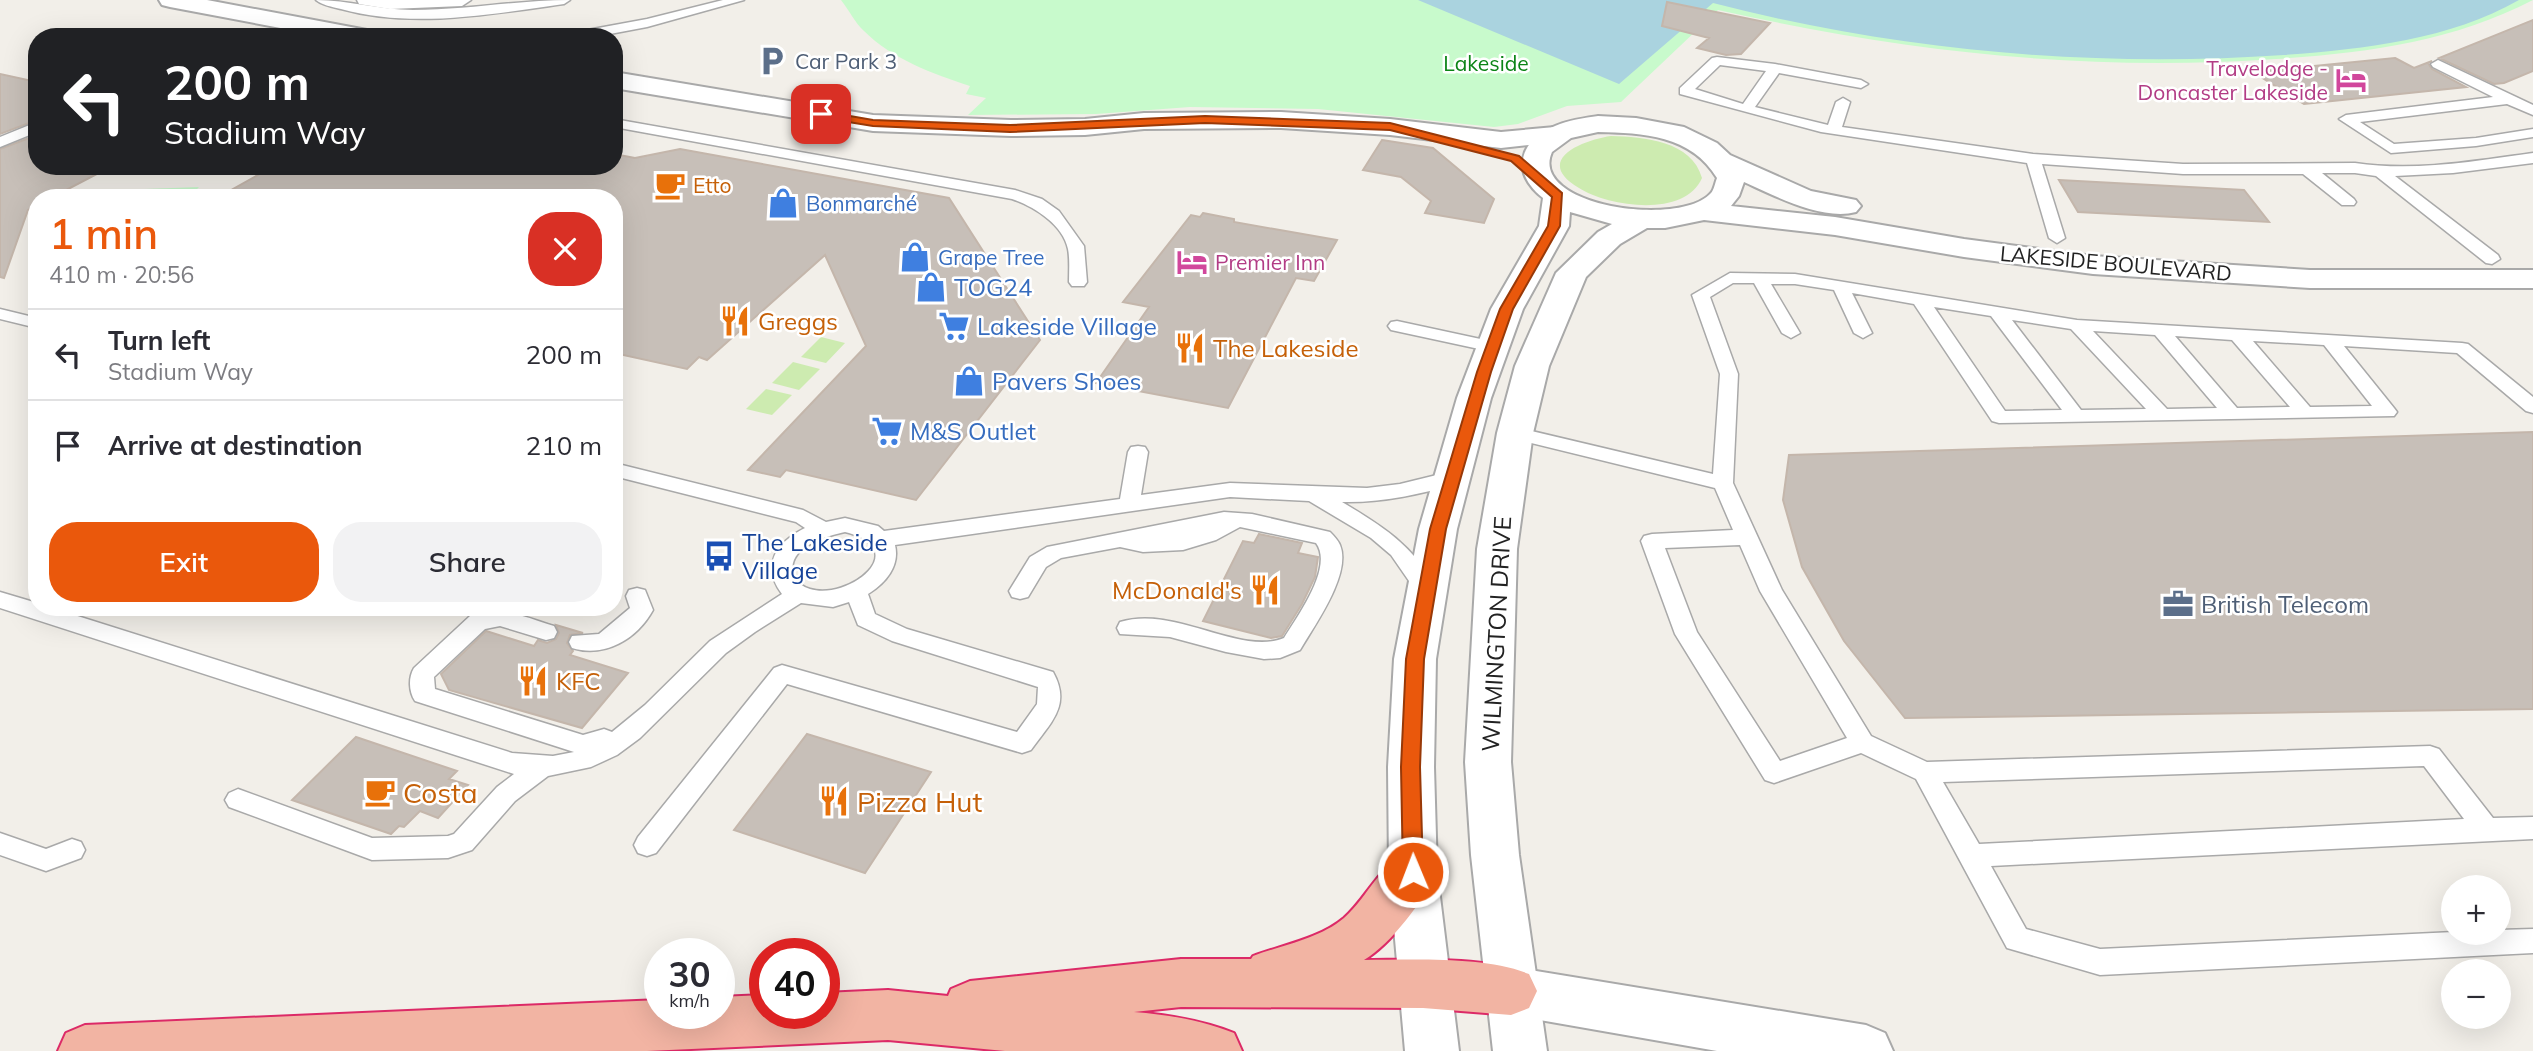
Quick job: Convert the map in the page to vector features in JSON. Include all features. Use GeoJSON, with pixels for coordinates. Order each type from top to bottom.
{"type":"FeatureCollection","features":[{"type":"Feature","properties":{"kind":"highway"},"geometry":{"type":"LineString","coordinates":[[1207,983],[1270,973],[1322,957],[1361,935],[1413,872]]}},
{"type":"Feature","properties":{"kind":"highway"},"geometry":{"type":"LineString","coordinates":[[85,1051],[888,1015],[1181,983],[1423,984],[1511,991]]}},
{"type":"Feature","properties":{"kind":"highway"},"geometry":{"type":"LineString","coordinates":[[888,1015],[1179,1042],[1215,1051]]}},
{"type":"Feature","properties":{"kind":"street"},"geometry":{"type":"LineString","coordinates":[[170,0],[319,28]]}},
{"type":"Feature","properties":{"kind":"street"},"geometry":{"type":"LineString","coordinates":[[366,0],[390,3],[462,0]]}},
{"type":"Feature","properties":{"kind":"street"},"geometry":{"type":"LineString","coordinates":[[623,81],[873,123],[1010,128],[1205,120],[1390,127],[1515,159],[1550,188],[1595,212],[1642,219],[1672,218],[1702,211],[1725,197],[1731,178],[1724,162]]}},
{"type":"Feature","properties":{"kind":"street","name":"LAKESIDE BOULEVARD"},"geometry":{"type":"LineString","coordinates":[[1390,127],[1501,139],[1555,135],[1598,124],[1647,126],[1698,142],[1724,162],[1803,198],[1927,222],[2057,237],[2286,259],[2492,259],[2533,256]]}},
{"type":"Feature","properties":{"kind":"street"},"geometry":{"type":"LineString","coordinates":[[1432,1051],[1413,872],[1411,767],[1415,659],[1438,529],[1475,398],[1507,309],[1554,226],[1550,188],[1534,164],[1536,153],[1555,135]]}},
{"type":"Feature","properties":{"kind":"street","name":"LAKESIDE BOULEVARD"},"geometry":{"type":"LineString","coordinates":[[1702,211],[1835,226],[1964,248],[2092,265],[2310,278],[2533,279]]}},
{"type":"Feature","properties":{"kind":"street","name":"WILMINGTON DRIVE"},"geometry":{"type":"LineString","coordinates":[[1520,1051],[1495,855],[1488,762],[1497,549],[1515,433],[1532,366],[1572,273],[1609,238],[1642,219]]}},
{"type":"Feature","properties":{"kind":"street"},"geometry":{"type":"LineString","coordinates":[[1511,991],[1866,1051]]}},
{"type":"Feature","properties":{"kind":"lane"},"geometry":{"type":"LineString","coordinates":[[322,0],[348,9],[411,14],[564,0]]}},
{"type":"Feature","properties":{"kind":"lane"},"geometry":{"type":"LineString","coordinates":[[616,28],[738,0]]}},
{"type":"Feature","properties":{"kind":"lane"},"geometry":{"type":"LineString","coordinates":[[1861,84],[1775,68],[1717,61],[1685,91],[1834,130],[2033,159],[2183,169],[2355,168],[2381,172],[2453,168],[2533,158]]}},
{"type":"Feature","properties":{"kind":"lane"},"geometry":{"type":"LineString","coordinates":[[2438,64],[2533,111]]}},
{"type":"Feature","properties":{"kind":"lane"},"geometry":{"type":"LineString","coordinates":[[1746,109],[1775,68]]}},
{"type":"Feature","properties":{"kind":"lane"},"geometry":{"type":"LineString","coordinates":[[2509,99],[2346,119],[2392,149],[2476,142],[2533,132]]}},
{"type":"Feature","properties":{"kind":"lane"},"geometry":{"type":"LineString","coordinates":[[1834,130],[1843,102]]}},
{"type":"Feature","properties":{"kind":"lane"},"geometry":{"type":"LineString","coordinates":[[623,125],[1015,195],[1036,202],[1053,214],[1076,246],[1078,282]]}},
{"type":"Feature","properties":{"kind":"lane"},"geometry":{"type":"LineString","coordinates":[[0,143],[28,130]]}},
{"type":"Feature","properties":{"kind":"lane"},"geometry":{"type":"LineString","coordinates":[[2033,159],[2057,237]]}},
{"type":"Feature","properties":{"kind":"lane"},"geometry":{"type":"LineString","coordinates":[[2307,169],[2348,202]]}},
{"type":"Feature","properties":{"kind":"lane"},"geometry":{"type":"LineString","coordinates":[[2381,172],[2492,259]]}},
{"type":"Feature","properties":{"kind":"lane"},"geometry":{"type":"LineString","coordinates":[[2486,829],[2430,756],[1925,772],[1862,743],[1771,591],[1723,483],[1729,374],[1701,295],[1730,278],[1795,279],[2077,325],[2462,348],[2533,408]]}},
{"type":"Feature","properties":{"kind":"lane"},"geometry":{"type":"LineString","coordinates":[[1759,278],[1791,333]]}},
{"type":"Feature","properties":{"kind":"lane"},"geometry":{"type":"LineString","coordinates":[[1840,286],[1863,333]]}},
{"type":"Feature","properties":{"kind":"lane"},"geometry":{"type":"LineString","coordinates":[[1920,299],[1999,417],[2387,412],[2329,340]]}},
{"type":"Feature","properties":{"kind":"lane"},"geometry":{"type":"LineString","coordinates":[[1997,312],[2076,416]]}},
{"type":"Feature","properties":{"kind":"lane"},"geometry":{"type":"LineString","coordinates":[[0,314],[28,321]]}},
{"type":"Feature","properties":{"kind":"lane"},"geometry":{"type":"LineString","coordinates":[[2077,325],[2162,415]]}},
{"type":"Feature","properties":{"kind":"lane"},"geometry":{"type":"LineString","coordinates":[[1397,326],[1493,346]]}},
{"type":"Feature","properties":{"kind":"lane"},"geometry":{"type":"LineString","coordinates":[[2160,330],[2232,414]]}},
{"type":"Feature","properties":{"kind":"lane"},"geometry":{"type":"LineString","coordinates":[[2237,334],[2305,413]]}},
{"type":"Feature","properties":{"kind":"lane"},"geometry":{"type":"LineString","coordinates":[[1515,433],[1723,483]]}},
{"type":"Feature","properties":{"kind":"lane"},"geometry":{"type":"LineString","coordinates":[[1129,504],[1138,452]]}},
{"type":"Feature","properties":{"kind":"lane"},"geometry":{"type":"LineString","coordinates":[[623,471],[803,517],[822,529]]}},
{"type":"Feature","properties":{"kind":"lane"},"geometry":{"type":"LineString","coordinates":[[881,539],[1230,490],[1375,496],[1411,491],[1452,478]]}},
{"type":"Feature","properties":{"kind":"lane"},"geometry":{"type":"LineString","coordinates":[[1313,494],[1378,533],[1399,550],[1427,590]]}},
{"type":"Feature","properties":{"kind":"lane"},"geometry":{"type":"LineString","coordinates":[[1020,591],[1044,558],[1055,552],[1224,519],[1238,519],[1323,537],[1332,550],[1331,569],[1292,644],[1284,650],[1258,651],[1154,625],[1128,628]]}},
{"type":"Feature","properties":{"kind":"lane"},"geometry":{"type":"LineString","coordinates":[[845,525],[862,527],[876,533],[888,551],[886,564],[877,577],[857,593],[814,598],[798,594],[787,586],[781,575],[786,554],[795,543],[822,529],[845,525]]}},
{"type":"Feature","properties":{"kind":"lane"},"geometry":{"type":"LineString","coordinates":[[1747,537],[1652,541],[1686,634],[1774,773],[1862,743]]}},
{"type":"Feature","properties":{"kind":"lane"},"geometry":{"type":"LineString","coordinates":[[646,845],[782,674],[1022,743],[1049,705],[1052,695],[1045,678],[900,635],[877,625],[866,619],[857,593]]}},
{"type":"Feature","properties":{"kind":"lane"},"geometry":{"type":"LineString","coordinates":[[50,616],[489,756],[518,764],[543,766],[571,762],[596,753],[637,729],[718,647],[798,594]]}},
{"type":"Feature","properties":{"kind":"lane"},"geometry":{"type":"LineString","coordinates":[[580,642],[592,646],[617,636],[642,610],[637,596]]}},
{"type":"Feature","properties":{"kind":"lane"},"geometry":{"type":"LineString","coordinates":[[0,600],[28,609]]}},
{"type":"Feature","properties":{"kind":"lane"},"geometry":{"type":"LineString","coordinates":[[546,632],[500,618],[478,622],[422,674],[423,695],[583,745],[637,729]]}},
{"type":"Feature","properties":{"kind":"lane"},"geometry":{"type":"LineString","coordinates":[[238,800],[372,849],[448,847],[469,836],[506,794],[543,766]]}},
{"type":"Feature","properties":{"kind":"lane"},"geometry":{"type":"LineString","coordinates":[[1925,772],[2017,939],[2100,962],[2533,941]]}},
{"type":"Feature","properties":{"kind":"lane"},"geometry":{"type":"LineString","coordinates":[[1971,856],[2533,828]]}},
{"type":"Feature","properties":{"kind":"lane"},"geometry":{"type":"LineString","coordinates":[[0,844],[46,860],[72,850]]}},
{"type":"Feature","properties":{"kind":"green space","name":"Lakeside"},"geometry":{"type":"Polygon","coordinates":[[[841,0],[2533,0],[2440,36],[2376,49],[2276,59],[2134,63],[1996,55],[1927,47],[1788,25],[1718,10],[1621,102],[1567,106],[1518,124],[1494,127],[1318,109],[1190,107],[1096,114],[968,115],[986,98],[966,94],[970,86],[928,71],[887,50],[861,28],[841,0]]]}},
{"type":"Feature","properties":{"kind":"green space"},"geometry":{"type":"Polygon","coordinates":[[[1611,136],[1652,140],[1678,149],[1697,166],[1702,178],[1693,191],[1680,199],[1664,204],[1645,205],[1627,204],[1592,195],[1566,178],[1560,169],[1561,160],[1567,153],[1588,142],[1611,136]]]}},
{"type":"Feature","properties":{"kind":"green space"},"geometry":{"type":"Polygon","coordinates":[[[199,187],[197,189],[144,189],[199,187]]]}},
{"type":"Feature","properties":{"kind":"green space"},"geometry":{"type":"Polygon","coordinates":[[[821,337],[845,343],[826,363],[801,357],[821,337]]]}},
{"type":"Feature","properties":{"kind":"green space"},"geometry":{"type":"Polygon","coordinates":[[[793,362],[820,369],[799,390],[772,383],[793,362]]]}},
{"type":"Feature","properties":{"kind":"green space"},"geometry":{"type":"Polygon","coordinates":[[[766,389],[792,395],[772,415],[746,409],[766,389]]]}},
{"type":"Feature","properties":{"kind":"water","name":"Lakeside"},"geometry":{"type":"Polygon","coordinates":[[[1418,0],[2519,0],[2464,25],[2375,46],[2284,55],[2140,59],[1996,52],[1925,44],[1783,20],[1713,3],[1619,84],[1418,0]]]}},
{"type":"Feature","properties":{"kind":"building"},"geometry":{"type":"Polygon","coordinates":[[[1667,2],[1770,23],[1741,54],[1726,55],[1697,48],[1709,38],[1662,26],[1667,2]]]}},
{"type":"Feature","properties":{"kind":"building"},"geometry":{"type":"Polygon","coordinates":[[[2533,20],[2533,71],[2504,83],[2494,84],[2439,58],[2533,20]]]}},
{"type":"Feature","properties":{"kind":"building","name":"Travelodge - Doncaster Lakeside"},"geometry":{"type":"Polygon","coordinates":[[[2395,58],[2414,68],[2432,61],[2428,63],[2432,69],[2466,87],[2304,104],[2253,72],[2395,58]]]}},
{"type":"Feature","properties":{"kind":"building"},"geometry":{"type":"Polygon","coordinates":[[[0,74],[28,80],[28,123],[0,134],[0,74]]]}},
{"type":"Feature","properties":{"kind":"building"},"geometry":{"type":"Polygon","coordinates":[[[28,138],[28,175],[95,175],[68,189],[28,189],[28,210],[4,278],[0,277],[0,149],[28,138]]]}},
{"type":"Feature","properties":{"kind":"building"},"geometry":{"type":"Polygon","coordinates":[[[1382,140],[1433,148],[1494,199],[1484,223],[1425,213],[1431,201],[1401,177],[1363,170],[1382,140]]]}},
{"type":"Feature","properties":{"kind":"building","name":"Lakeside Village"},"geometry":{"type":"Polygon","coordinates":[[[680,149],[949,198],[1040,340],[916,500],[786,470],[780,477],[748,470],[866,346],[825,255],[707,360],[699,357],[687,369],[623,355],[623,189],[233,189],[258,175],[623,175],[623,156],[635,158],[680,149]]]}},
{"type":"Feature","properties":{"kind":"building"},"geometry":{"type":"Polygon","coordinates":[[[2059,180],[2244,190],[2269,222],[2078,212],[2059,180]]]}},
{"type":"Feature","properties":{"kind":"building"},"geometry":{"type":"Polygon","coordinates":[[[1203,213],[1234,219],[1234,222],[1337,240],[1314,281],[1296,278],[1228,408],[1096,383],[1149,307],[1123,302],[1191,215],[1200,217],[1203,213]]]}},
{"type":"Feature","properties":{"kind":"building","name":"British Telecom"},"geometry":{"type":"Polygon","coordinates":[[[2533,432],[2533,709],[1905,718],[1844,641],[1802,567],[1783,500],[1789,455],[2533,432]]]}},
{"type":"Feature","properties":{"kind":"building","name":"McDonald's"},"geometry":{"type":"Polygon","coordinates":[[[1259,534],[1302,543],[1298,553],[1318,557],[1315,577],[1302,604],[1282,636],[1271,638],[1203,621],[1243,541],[1254,543],[1259,534]]]}},
{"type":"Feature","properties":{"kind":"building","name":"KFC"},"geometry":{"type":"Polygon","coordinates":[[[556,625],[583,633],[570,635],[567,643],[573,651],[570,655],[628,673],[582,728],[449,690],[441,674],[486,631],[534,646],[538,640],[547,643],[556,639],[559,633],[556,625]]]}},
{"type":"Feature","properties":{"kind":"building","name":"Pizza Hut"},"geometry":{"type":"Polygon","coordinates":[[[807,734],[931,772],[865,873],[734,830],[807,734]]]}},
{"type":"Feature","properties":{"kind":"building","name":"Costa"},"geometry":{"type":"Polygon","coordinates":[[[356,737],[457,771],[449,779],[468,785],[438,818],[420,811],[404,827],[399,826],[391,834],[292,800],[356,737]]]}},
{"type":"Feature","properties":{"kind":"place","name":"Car Park 3"},"geometry":{"type":"Point","coordinates":[772,61]}},
{"type":"Feature","properties":{"kind":"place","name":"Travelodge - Doncaster Lakeside"},"geometry":{"type":"Point","coordinates":[2351,80]}},
{"type":"Feature","properties":{"kind":"place","name":"Etto"},"geometry":{"type":"Point","coordinates":[670,185]}},
{"type":"Feature","properties":{"kind":"place","name":"Bonmarché"},"geometry":{"type":"Point","coordinates":[783,203]}},
{"type":"Feature","properties":{"kind":"place","name":"Grape Tree"},"geometry":{"type":"Point","coordinates":[915,257]}},
{"type":"Feature","properties":{"kind":"place","name":"Premier Inn"},"geometry":{"type":"Point","coordinates":[1192,262]}},
{"type":"Feature","properties":{"kind":"place","name":"TOG24"},"geometry":{"type":"Point","coordinates":[931,287]}},
{"type":"Feature","properties":{"kind":"place","name":"Greggs"},"geometry":{"type":"Point","coordinates":[735,321]}},
{"type":"Feature","properties":{"kind":"place","name":"Lakeside Village"},"geometry":{"type":"Point","coordinates":[954,326]}},
{"type":"Feature","properties":{"kind":"place","name":"The Lakeside"},"geometry":{"type":"Point","coordinates":[1190,348]}},
{"type":"Feature","properties":{"kind":"place","name":"Pavers Shoes"},"geometry":{"type":"Point","coordinates":[969,381]}},
{"type":"Feature","properties":{"kind":"place","name":"M&S Outlet"},"geometry":{"type":"Point","coordinates":[887,431]}},
{"type":"Feature","properties":{"kind":"place","name":"The Lakeside Village"},"geometry":{"type":"Point","coordinates":[719,556]}},
{"type":"Feature","properties":{"kind":"place","name":"McDonald's"},"geometry":{"type":"Point","coordinates":[1265,590]}},
{"type":"Feature","properties":{"kind":"place","name":"British Telecom"},"geometry":{"type":"Point","coordinates":[2178,604]}},
{"type":"Feature","properties":{"kind":"place","name":"KFC"},"geometry":{"type":"Point","coordinates":[533,681]}},
{"type":"Feature","properties":{"kind":"place","name":"Costa"},"geometry":{"type":"Point","coordinates":[380,792]}},
{"type":"Feature","properties":{"kind":"place","name":"Pizza Hut"},"geometry":{"type":"Point","coordinates":[834,801]}},
{"type":"Feature","properties":{"kind":"route"},"geometry":{"type":"LineString","coordinates":[[821,114],[873,123],[1010,128],[1205,120],[1281,120],[1390,127],[1515,159],[1558,196],[1554,226],[1507,309],[1484,372],[1438,529],[1415,659],[1411,767],[1413,872]]}}]}
